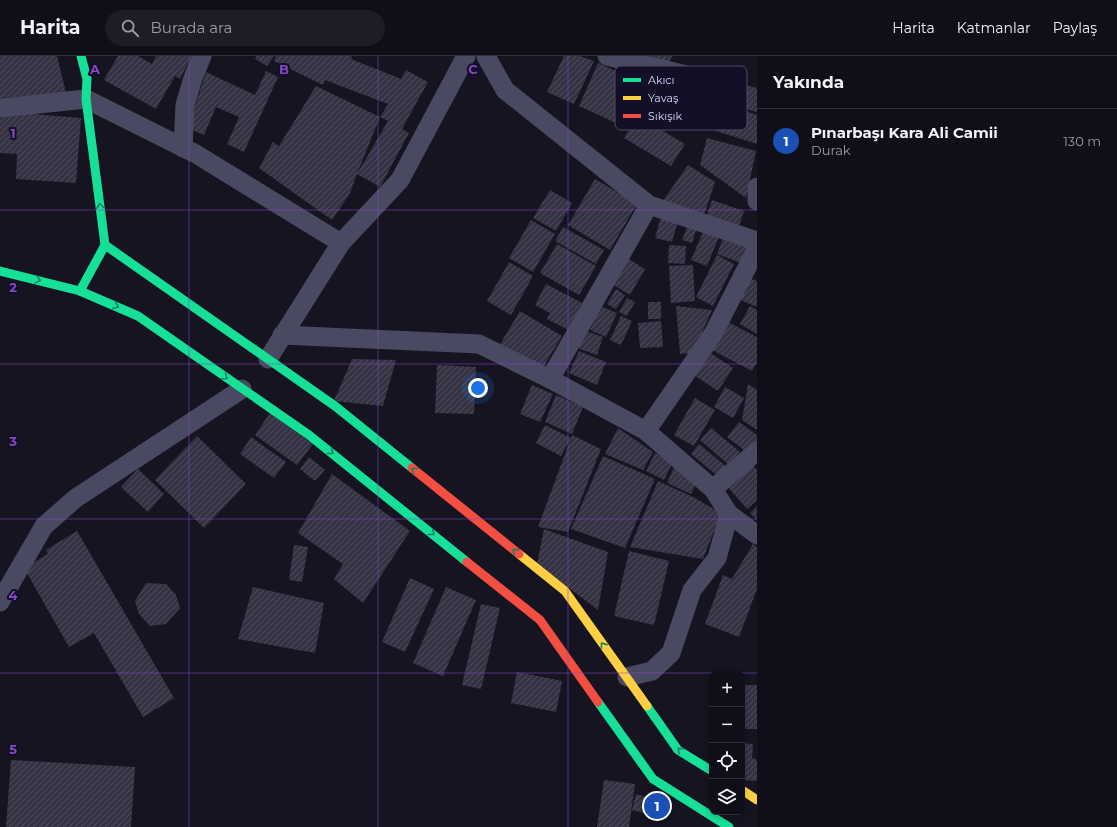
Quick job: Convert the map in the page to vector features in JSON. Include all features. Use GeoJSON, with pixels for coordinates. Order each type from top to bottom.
{"type":"FeatureCollection","features":[{"type":"Feature","properties":{"kind":"main road"},"geometry":{"type":"LineString","coordinates":[[80,291],[104,245],[86,99],[88,79],[81,56]]}},
{"type":"Feature","properties":{"kind":"main road"},"geometry":{"type":"LineString","coordinates":[[104,245],[334,406],[565,591],[678,750],[709,769]]}},
{"type":"Feature","properties":{"kind":"main road"},"geometry":{"type":"LineString","coordinates":[[0,270],[80,291],[138,316],[310,435],[540,620],[653,779],[729,827]]}},
{"type":"Feature","properties":{"kind":"main road"},"geometry":{"type":"LineString","coordinates":[[745,792],[757,800]]}},
{"type":"Feature","properties":{"kind":"street"},"geometry":{"type":"LineString","coordinates":[[183,148],[185,105],[192,78],[202,56]]}},
{"type":"Feature","properties":{"kind":"street"},"geometry":{"type":"LineString","coordinates":[[268,359],[341,243],[400,180],[466,56]]}},
{"type":"Feature","properties":{"kind":"street"},"geometry":{"type":"LineString","coordinates":[[486,56],[505,90],[649,205],[757,241]]}},
{"type":"Feature","properties":{"kind":"street"},"geometry":{"type":"LineString","coordinates":[[607,56],[649,66]]}},
{"type":"Feature","properties":{"kind":"street"},"geometry":{"type":"LineString","coordinates":[[0,108],[86,99],[196,154],[341,243]]}},
{"type":"Feature","properties":{"kind":"street"},"geometry":{"type":"LineString","coordinates":[[757,187],[757,201]]}},
{"type":"Feature","properties":{"kind":"street"},"geometry":{"type":"LineString","coordinates":[[550,379],[649,205]]}},
{"type":"Feature","properties":{"kind":"street"},"geometry":{"type":"LineString","coordinates":[[646,431],[713,334],[757,248]]}},
{"type":"Feature","properties":{"kind":"street"},"geometry":{"type":"LineString","coordinates":[[282,335],[480,344],[550,379],[646,431],[713,489],[729,514],[757,535]]}},
{"type":"Feature","properties":{"kind":"street"},"geometry":{"type":"LineString","coordinates":[[0,602],[44,526],[76,498],[242,389]]}},
{"type":"Feature","properties":{"kind":"street"},"geometry":{"type":"LineString","coordinates":[[713,489],[757,451]]}},
{"type":"Feature","properties":{"kind":"street"},"geometry":{"type":"LineString","coordinates":[[626,678],[652,671],[671,653],[692,590],[717,558],[729,514]]}},
{"type":"Feature","properties":{"kind":"building"},"geometry":{"type":"Polygon","coordinates":[[[0,56],[57,56],[66,93],[0,98],[0,56]]]}},
{"type":"Feature","properties":{"kind":"building"},"geometry":{"type":"Polygon","coordinates":[[[118,56],[138,56],[152,64],[156,56],[192,56],[180,79],[175,76],[156,109],[104,80],[118,56]]]}},
{"type":"Feature","properties":{"kind":"building"},"geometry":{"type":"Polygon","coordinates":[[[257,56],[274,56],[267,66],[255,59],[257,56]]]}},
{"type":"Feature","properties":{"kind":"building"},"geometry":{"type":"Polygon","coordinates":[[[276,56],[352,56],[351,59],[401,79],[406,70],[428,82],[402,129],[409,133],[380,187],[357,174],[388,121],[380,117],[388,104],[325,80],[323,85],[274,61],[276,56]]]}},
{"type":"Feature","properties":{"kind":"building"},"geometry":{"type":"Polygon","coordinates":[[[564,56],[580,56],[594,61],[574,104],[547,92],[564,56]]]}},
{"type":"Feature","properties":{"kind":"building"},"geometry":{"type":"Polygon","coordinates":[[[649,56],[672,56],[668,65],[649,56]]]}},
{"type":"Feature","properties":{"kind":"building"},"geometry":{"type":"Polygon","coordinates":[[[598,63],[615,71],[615,123],[579,106],[598,63]]]}},
{"type":"Feature","properties":{"kind":"building"},"geometry":{"type":"Polygon","coordinates":[[[266,71],[278,77],[244,152],[227,144],[239,117],[216,107],[204,135],[188,128],[206,72],[255,95],[266,71]]]}},
{"type":"Feature","properties":{"kind":"building"},"geometry":{"type":"Polygon","coordinates":[[[747,85],[757,88],[757,112],[747,109],[747,85]]]}},
{"type":"Feature","properties":{"kind":"building"},"geometry":{"type":"Polygon","coordinates":[[[316,86],[380,117],[350,193],[332,220],[259,168],[273,142],[279,146],[316,86]]]}},
{"type":"Feature","properties":{"kind":"building"},"geometry":{"type":"Polygon","coordinates":[[[747,112],[757,115],[757,144],[713,130],[747,130],[747,112]]]}},
{"type":"Feature","properties":{"kind":"building"},"geometry":{"type":"Polygon","coordinates":[[[20,113],[81,118],[76,183],[16,179],[17,154],[0,153],[0,118],[20,113]]]}},
{"type":"Feature","properties":{"kind":"building"},"geometry":{"type":"Polygon","coordinates":[[[629,130],[664,130],[685,144],[671,166],[624,138],[629,130]]]}},
{"type":"Feature","properties":{"kind":"building"},"geometry":{"type":"Polygon","coordinates":[[[707,138],[756,151],[746,198],[700,165],[707,138]]]}},
{"type":"Feature","properties":{"kind":"building"},"geometry":{"type":"Polygon","coordinates":[[[688,165],[715,182],[704,215],[662,202],[688,165]]]}},
{"type":"Feature","properties":{"kind":"building"},"geometry":{"type":"Polygon","coordinates":[[[595,179],[637,204],[610,250],[568,225],[595,179]]]}},
{"type":"Feature","properties":{"kind":"building"},"geometry":{"type":"Polygon","coordinates":[[[550,190],[572,203],[556,231],[533,218],[550,190]]]}},
{"type":"Feature","properties":{"kind":"building"},"geometry":{"type":"Polygon","coordinates":[[[712,200],[744,211],[738,229],[706,218],[712,200]]]}},
{"type":"Feature","properties":{"kind":"building"},"geometry":{"type":"Polygon","coordinates":[[[661,217],[678,221],[672,242],[655,238],[661,217]]]}},
{"type":"Feature","properties":{"kind":"building"},"geometry":{"type":"Polygon","coordinates":[[[531,220],[555,234],[533,272],[509,258],[531,220]]]}},
{"type":"Feature","properties":{"kind":"building"},"geometry":{"type":"Polygon","coordinates":[[[563,227],[604,250],[596,264],[555,241],[563,227]]]}},
{"type":"Feature","properties":{"kind":"building"},"geometry":{"type":"Polygon","coordinates":[[[687,227],[696,230],[692,243],[682,240],[687,227]]]}},
{"type":"Feature","properties":{"kind":"building"},"geometry":{"type":"Polygon","coordinates":[[[704,230],[719,237],[707,266],[691,260],[704,230]]]}},
{"type":"Feature","properties":{"kind":"building"},"geometry":{"type":"Polygon","coordinates":[[[723,238],[747,247],[741,263],[717,254],[723,238]]]}},
{"type":"Feature","properties":{"kind":"building"},"geometry":{"type":"Polygon","coordinates":[[[557,244],[596,266],[579,295],[540,273],[557,244]]]}},
{"type":"Feature","properties":{"kind":"building"},"geometry":{"type":"Polygon","coordinates":[[[669,245],[686,246],[685,264],[668,263],[669,245]]]}},
{"type":"Feature","properties":{"kind":"building"},"geometry":{"type":"Polygon","coordinates":[[[717,255],[734,264],[713,306],[696,297],[717,255]]]}},
{"type":"Feature","properties":{"kind":"building"},"geometry":{"type":"Polygon","coordinates":[[[627,258],[645,269],[630,295],[612,284],[627,258]]]}},
{"type":"Feature","properties":{"kind":"building"},"geometry":{"type":"Polygon","coordinates":[[[509,262],[533,276],[511,315],[487,301],[509,262]]]}},
{"type":"Feature","properties":{"kind":"building"},"geometry":{"type":"Polygon","coordinates":[[[693,265],[695,301],[671,303],[669,266],[693,265]]]}},
{"type":"Feature","properties":{"kind":"building"},"geometry":{"type":"Polygon","coordinates":[[[747,277],[757,281],[757,307],[738,299],[747,277]]]}},
{"type":"Feature","properties":{"kind":"building"},"geometry":{"type":"Polygon","coordinates":[[[546,284],[582,303],[568,330],[547,319],[550,313],[535,305],[546,284]]]}},
{"type":"Feature","properties":{"kind":"building"},"geometry":{"type":"Polygon","coordinates":[[[616,289],[625,295],[616,309],[607,304],[616,289]]]}},
{"type":"Feature","properties":{"kind":"building"},"geometry":{"type":"Polygon","coordinates":[[[627,298],[635,302],[627,316],[619,312],[627,298]]]}},
{"type":"Feature","properties":{"kind":"building"},"geometry":{"type":"Polygon","coordinates":[[[648,302],[661,302],[661,319],[648,319],[648,302]]]}},
{"type":"Feature","properties":{"kind":"building"},"geometry":{"type":"Polygon","coordinates":[[[600,306],[617,313],[606,337],[590,330],[600,306]]]}},
{"type":"Feature","properties":{"kind":"building"},"geometry":{"type":"Polygon","coordinates":[[[676,306],[712,310],[693,353],[680,354],[676,306]]]}},
{"type":"Feature","properties":{"kind":"building"},"geometry":{"type":"Polygon","coordinates":[[[750,306],[757,310],[757,334],[740,324],[750,306]]]}},
{"type":"Feature","properties":{"kind":"building"},"geometry":{"type":"Polygon","coordinates":[[[520,311],[562,336],[541,371],[499,346],[520,311]]]}},
{"type":"Feature","properties":{"kind":"building"},"geometry":{"type":"Polygon","coordinates":[[[621,316],[632,321],[621,345],[610,340],[621,316]]]}},
{"type":"Feature","properties":{"kind":"building"},"geometry":{"type":"Polygon","coordinates":[[[661,321],[663,347],[640,348],[638,323],[661,321]]]}},
{"type":"Feature","properties":{"kind":"building"},"geometry":{"type":"Polygon","coordinates":[[[728,322],[757,337],[757,362],[752,371],[712,350],[728,322]]]}},
{"type":"Feature","properties":{"kind":"building"},"geometry":{"type":"Polygon","coordinates":[[[583,330],[603,337],[597,355],[577,348],[583,330]]]}},
{"type":"Feature","properties":{"kind":"building"},"geometry":{"type":"Polygon","coordinates":[[[579,351],[606,362],[597,385],[569,373],[579,351]]]}},
{"type":"Feature","properties":{"kind":"building"},"geometry":{"type":"Polygon","coordinates":[[[709,352],[733,368],[718,391],[694,375],[709,352]]]}},
{"type":"Feature","properties":{"kind":"building"},"geometry":{"type":"Polygon","coordinates":[[[352,359],[396,360],[383,406],[334,401],[352,359]]]}},
{"type":"Feature","properties":{"kind":"building"},"geometry":{"type":"Polygon","coordinates":[[[437,365],[476,367],[474,414],[435,413],[437,365]]]}},
{"type":"Feature","properties":{"kind":"building"},"geometry":{"type":"Polygon","coordinates":[[[748,384],[757,390],[757,430],[742,420],[748,384]]]}},
{"type":"Feature","properties":{"kind":"building"},"geometry":{"type":"Polygon","coordinates":[[[532,385],[553,394],[540,422],[520,414],[532,385]]]}},
{"type":"Feature","properties":{"kind":"building"},"geometry":{"type":"Polygon","coordinates":[[[725,387],[744,398],[733,418],[714,407],[725,387]]]}},
{"type":"Feature","properties":{"kind":"building"},"geometry":{"type":"Polygon","coordinates":[[[556,395],[583,407],[572,434],[545,422],[556,395]]]}},
{"type":"Feature","properties":{"kind":"building"},"geometry":{"type":"Polygon","coordinates":[[[695,398],[715,410],[694,446],[674,435],[695,398]]]}},
{"type":"Feature","properties":{"kind":"building"},"geometry":{"type":"Polygon","coordinates":[[[270,413],[313,444],[297,465],[255,435],[270,413]]]}},
{"type":"Feature","properties":{"kind":"building"},"geometry":{"type":"Polygon","coordinates":[[[739,422],[757,435],[757,443],[749,454],[727,437],[739,422]]]}},
{"type":"Feature","properties":{"kind":"building"},"geometry":{"type":"Polygon","coordinates":[[[545,425],[571,438],[561,456],[536,443],[545,425]]]}},
{"type":"Feature","properties":{"kind":"building"},"geometry":{"type":"Polygon","coordinates":[[[618,428],[653,452],[643,470],[605,454],[618,428]]]}},
{"type":"Feature","properties":{"kind":"building"},"geometry":{"type":"Polygon","coordinates":[[[711,428],[740,452],[729,465],[700,440],[711,428]]]}},
{"type":"Feature","properties":{"kind":"building"},"geometry":{"type":"Polygon","coordinates":[[[572,435],[601,449],[568,532],[538,527],[572,435]]]}},
{"type":"Feature","properties":{"kind":"building"},"geometry":{"type":"Polygon","coordinates":[[[197,436],[246,484],[204,528],[155,480],[197,436]]]}},
{"type":"Feature","properties":{"kind":"building"},"geometry":{"type":"Polygon","coordinates":[[[251,437],[286,462],[274,478],[240,454],[251,437]]]}},
{"type":"Feature","properties":{"kind":"building"},"geometry":{"type":"Polygon","coordinates":[[[699,444],[727,467],[719,477],[691,454],[699,444]]]}},
{"type":"Feature","properties":{"kind":"building"},"geometry":{"type":"Polygon","coordinates":[[[655,453],[673,462],[664,480],[646,471],[655,453]]]}},
{"type":"Feature","properties":{"kind":"building"},"geometry":{"type":"Polygon","coordinates":[[[603,456],[655,479],[625,548],[571,529],[603,456]]]}},
{"type":"Feature","properties":{"kind":"building"},"geometry":{"type":"Polygon","coordinates":[[[309,457],[325,470],[315,481],[300,469],[309,457]]]}},
{"type":"Feature","properties":{"kind":"building"},"geometry":{"type":"Polygon","coordinates":[[[752,464],[757,470],[757,500],[747,509],[727,486],[752,464]]]}},
{"type":"Feature","properties":{"kind":"building"},"geometry":{"type":"Polygon","coordinates":[[[675,465],[697,482],[691,494],[667,483],[675,465]]]}},
{"type":"Feature","properties":{"kind":"building"},"geometry":{"type":"Polygon","coordinates":[[[138,469],[164,494],[148,512],[121,487],[138,469]]]}},
{"type":"Feature","properties":{"kind":"building"},"geometry":{"type":"Polygon","coordinates":[[[332,474],[410,531],[363,603],[334,579],[343,564],[298,533],[332,474]]]}},
{"type":"Feature","properties":{"kind":"building"},"geometry":{"type":"Polygon","coordinates":[[[658,481],[693,497],[721,513],[703,559],[630,547],[658,481]]]}},
{"type":"Feature","properties":{"kind":"building"},"geometry":{"type":"Polygon","coordinates":[[[757,506],[757,520],[750,513],[757,506]]]}},
{"type":"Feature","properties":{"kind":"building"},"geometry":{"type":"Polygon","coordinates":[[[544,529],[608,552],[598,610],[537,564],[544,529]]]}},
{"type":"Feature","properties":{"kind":"building"},"geometry":{"type":"Polygon","coordinates":[[[77,531],[174,698],[143,717],[94,633],[69,647],[24,568],[48,554],[46,550],[77,531]]]}},
{"type":"Feature","properties":{"kind":"building"},"geometry":{"type":"Polygon","coordinates":[[[753,544],[757,547],[757,589],[739,637],[705,624],[723,575],[732,579],[753,544]]]}},
{"type":"Feature","properties":{"kind":"building"},"geometry":{"type":"Polygon","coordinates":[[[294,545],[308,547],[302,582],[289,580],[294,545]]]}},
{"type":"Feature","properties":{"kind":"building"},"geometry":{"type":"Polygon","coordinates":[[[629,551],[669,561],[654,625],[614,616],[629,551]]]}},
{"type":"Feature","properties":{"kind":"building"},"geometry":{"type":"Polygon","coordinates":[[[410,578],[434,589],[405,652],[382,642],[410,578]]]}},
{"type":"Feature","properties":{"kind":"building"},"geometry":{"type":"Polygon","coordinates":[[[146,583],[166,584],[176,595],[180,608],[166,624],[150,626],[139,614],[135,601],[146,583]]]}},
{"type":"Feature","properties":{"kind":"building"},"geometry":{"type":"Polygon","coordinates":[[[253,587],[324,603],[315,653],[238,639],[253,587]]]}},
{"type":"Feature","properties":{"kind":"building"},"geometry":{"type":"Polygon","coordinates":[[[446,587],[476,600],[443,676],[413,663],[446,587]]]}},
{"type":"Feature","properties":{"kind":"building"},"geometry":{"type":"Polygon","coordinates":[[[481,604],[500,608],[481,689],[462,685],[481,604]]]}},
{"type":"Feature","properties":{"kind":"building"},"geometry":{"type":"Polygon","coordinates":[[[517,672],[562,681],[556,712],[511,703],[517,672]]]}},
{"type":"Feature","properties":{"kind":"building"},"geometry":{"type":"Polygon","coordinates":[[[745,685],[757,685],[757,729],[745,729],[745,685]]]}},
{"type":"Feature","properties":{"kind":"building"},"geometry":{"type":"Polygon","coordinates":[[[745,743],[753,744],[752,758],[757,760],[757,781],[745,780],[745,743]]]}},
{"type":"Feature","properties":{"kind":"building"},"geometry":{"type":"Polygon","coordinates":[[[11,760],[135,767],[131,827],[6,827],[11,760]]]}},
{"type":"Feature","properties":{"kind":"building"},"geometry":{"type":"Polygon","coordinates":[[[604,780],[635,784],[629,827],[597,827],[604,780]]]}},
{"type":"Feature","properties":{"kind":"building"},"geometry":{"type":"Polygon","coordinates":[[[636,794],[647,797],[643,813],[632,810],[636,794]]]}},
{"type":"Feature","properties":{"kind":"traffic: fast"},"geometry":{"type":"LineString","coordinates":[[80,291],[105,245],[86,99],[87,79],[81,56]]}},
{"type":"Feature","properties":{"kind":"traffic: fast"},"geometry":{"type":"LineString","coordinates":[[105,245],[335,406],[412,468]]}},
{"type":"Feature","properties":{"kind":"traffic: fast"},"geometry":{"type":"LineString","coordinates":[[0,271],[80,291],[138,316],[309,435],[467,562]]}},
{"type":"Feature","properties":{"kind":"traffic: fast"},"geometry":{"type":"LineString","coordinates":[[598,702],[653,779],[729,827]]}},
{"type":"Feature","properties":{"kind":"traffic: fast"},"geometry":{"type":"LineString","coordinates":[[647,706],[678,750],[709,769]]}},
{"type":"Feature","properties":{"kind":"traffic: slow"},"geometry":{"type":"LineString","coordinates":[[519,554],[565,591],[647,706]]}},
{"type":"Feature","properties":{"kind":"traffic: slow"},"geometry":{"type":"LineString","coordinates":[[745,792],[757,800]]}},
{"type":"Feature","properties":{"kind":"traffic: jam"},"geometry":{"type":"LineString","coordinates":[[412,468],[519,554]]}},
{"type":"Feature","properties":{"kind":"traffic: jam"},"geometry":{"type":"LineString","coordinates":[[467,562],[540,620],[598,702]]}},
{"type":"Feature","properties":{"kind":"place","name":"Pınarbaşı Kara Ali Camii"},"geometry":{"type":"Point","coordinates":[657,806]}}]}
